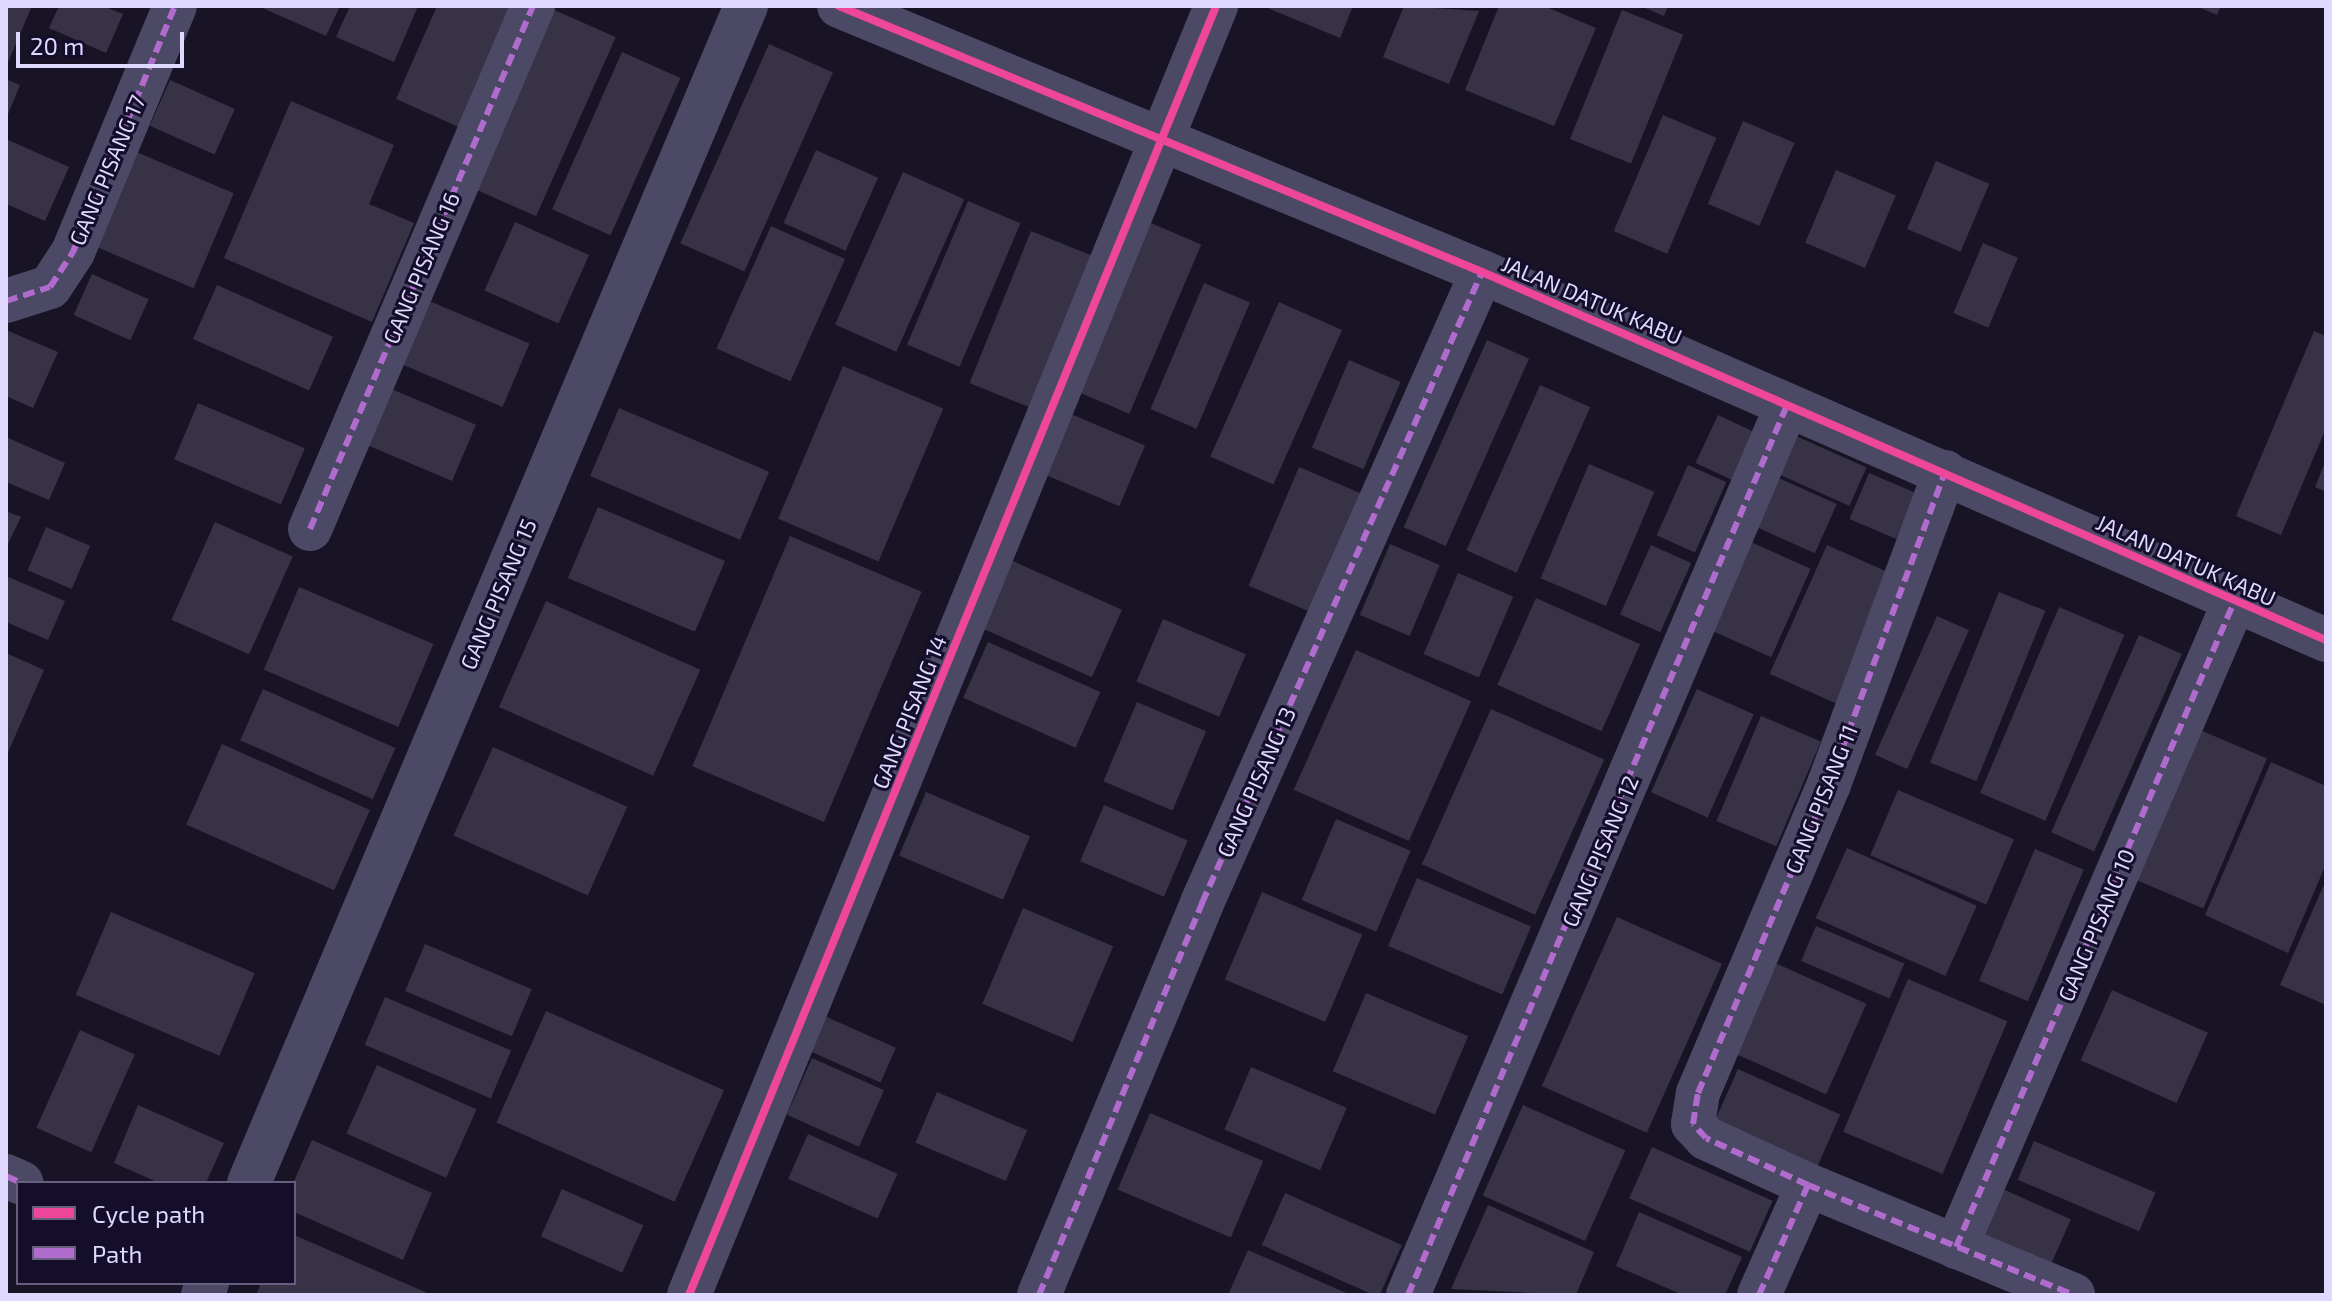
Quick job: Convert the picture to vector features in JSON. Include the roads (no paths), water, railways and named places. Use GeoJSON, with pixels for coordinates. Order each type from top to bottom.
{"type":"FeatureCollection","features":[{"type":"Feature","properties":{"kind":"street","name":"GANG PISANG 17"},"geometry":{"type":"LineString","coordinates":[[6,301],[50,287],[73,252],[175,6]]}},
{"type":"Feature","properties":{"kind":"street","name":"GANG PISANG 16"},"geometry":{"type":"LineString","coordinates":[[310,529],[533,6]]}},
{"type":"Feature","properties":{"kind":"street","name":"GANG PISANG 15"},"geometry":{"type":"LineString","coordinates":[[250,1181],[746,6]]}},
{"type":"Feature","properties":{"kind":"street","name":"JALAN DATUK KABU"},"geometry":{"type":"LineString","coordinates":[[839,6],[1163,143],[1482,272],[2326,640]]}},
{"type":"Feature","properties":{"kind":"street","name":"GANG PISANG 14"},"geometry":{"type":"LineString","coordinates":[[689,1295],[1163,143],[1216,6]]}},
{"type":"Feature","properties":{"kind":"street","name":"GANG PISANG 13"},"geometry":{"type":"LineString","coordinates":[[1039,1295],[1202,903],[1482,272]]}},
{"type":"Feature","properties":{"kind":"street","name":"GANG PISANG 12"},"geometry":{"type":"LineString","coordinates":[[1408,1295],[1787,405]]}},
{"type":"Feature","properties":{"kind":"street","name":"GANG PISANG 11"},"geometry":{"type":"LineString","coordinates":[[1808,1185],[1706,1138],[1693,1124],[1698,1093],[1829,784],[1945,472]]}},
{"type":"Feature","properties":{"kind":"street","name":"GANG PISANG 10"},"geometry":{"type":"LineString","coordinates":[[1956,1247],[2234,602]]}},
{"type":"Feature","properties":{"kind":"street"},"geometry":{"type":"LineString","coordinates":[[1759,1295],[1808,1185],[2073,1295]]}}]}
